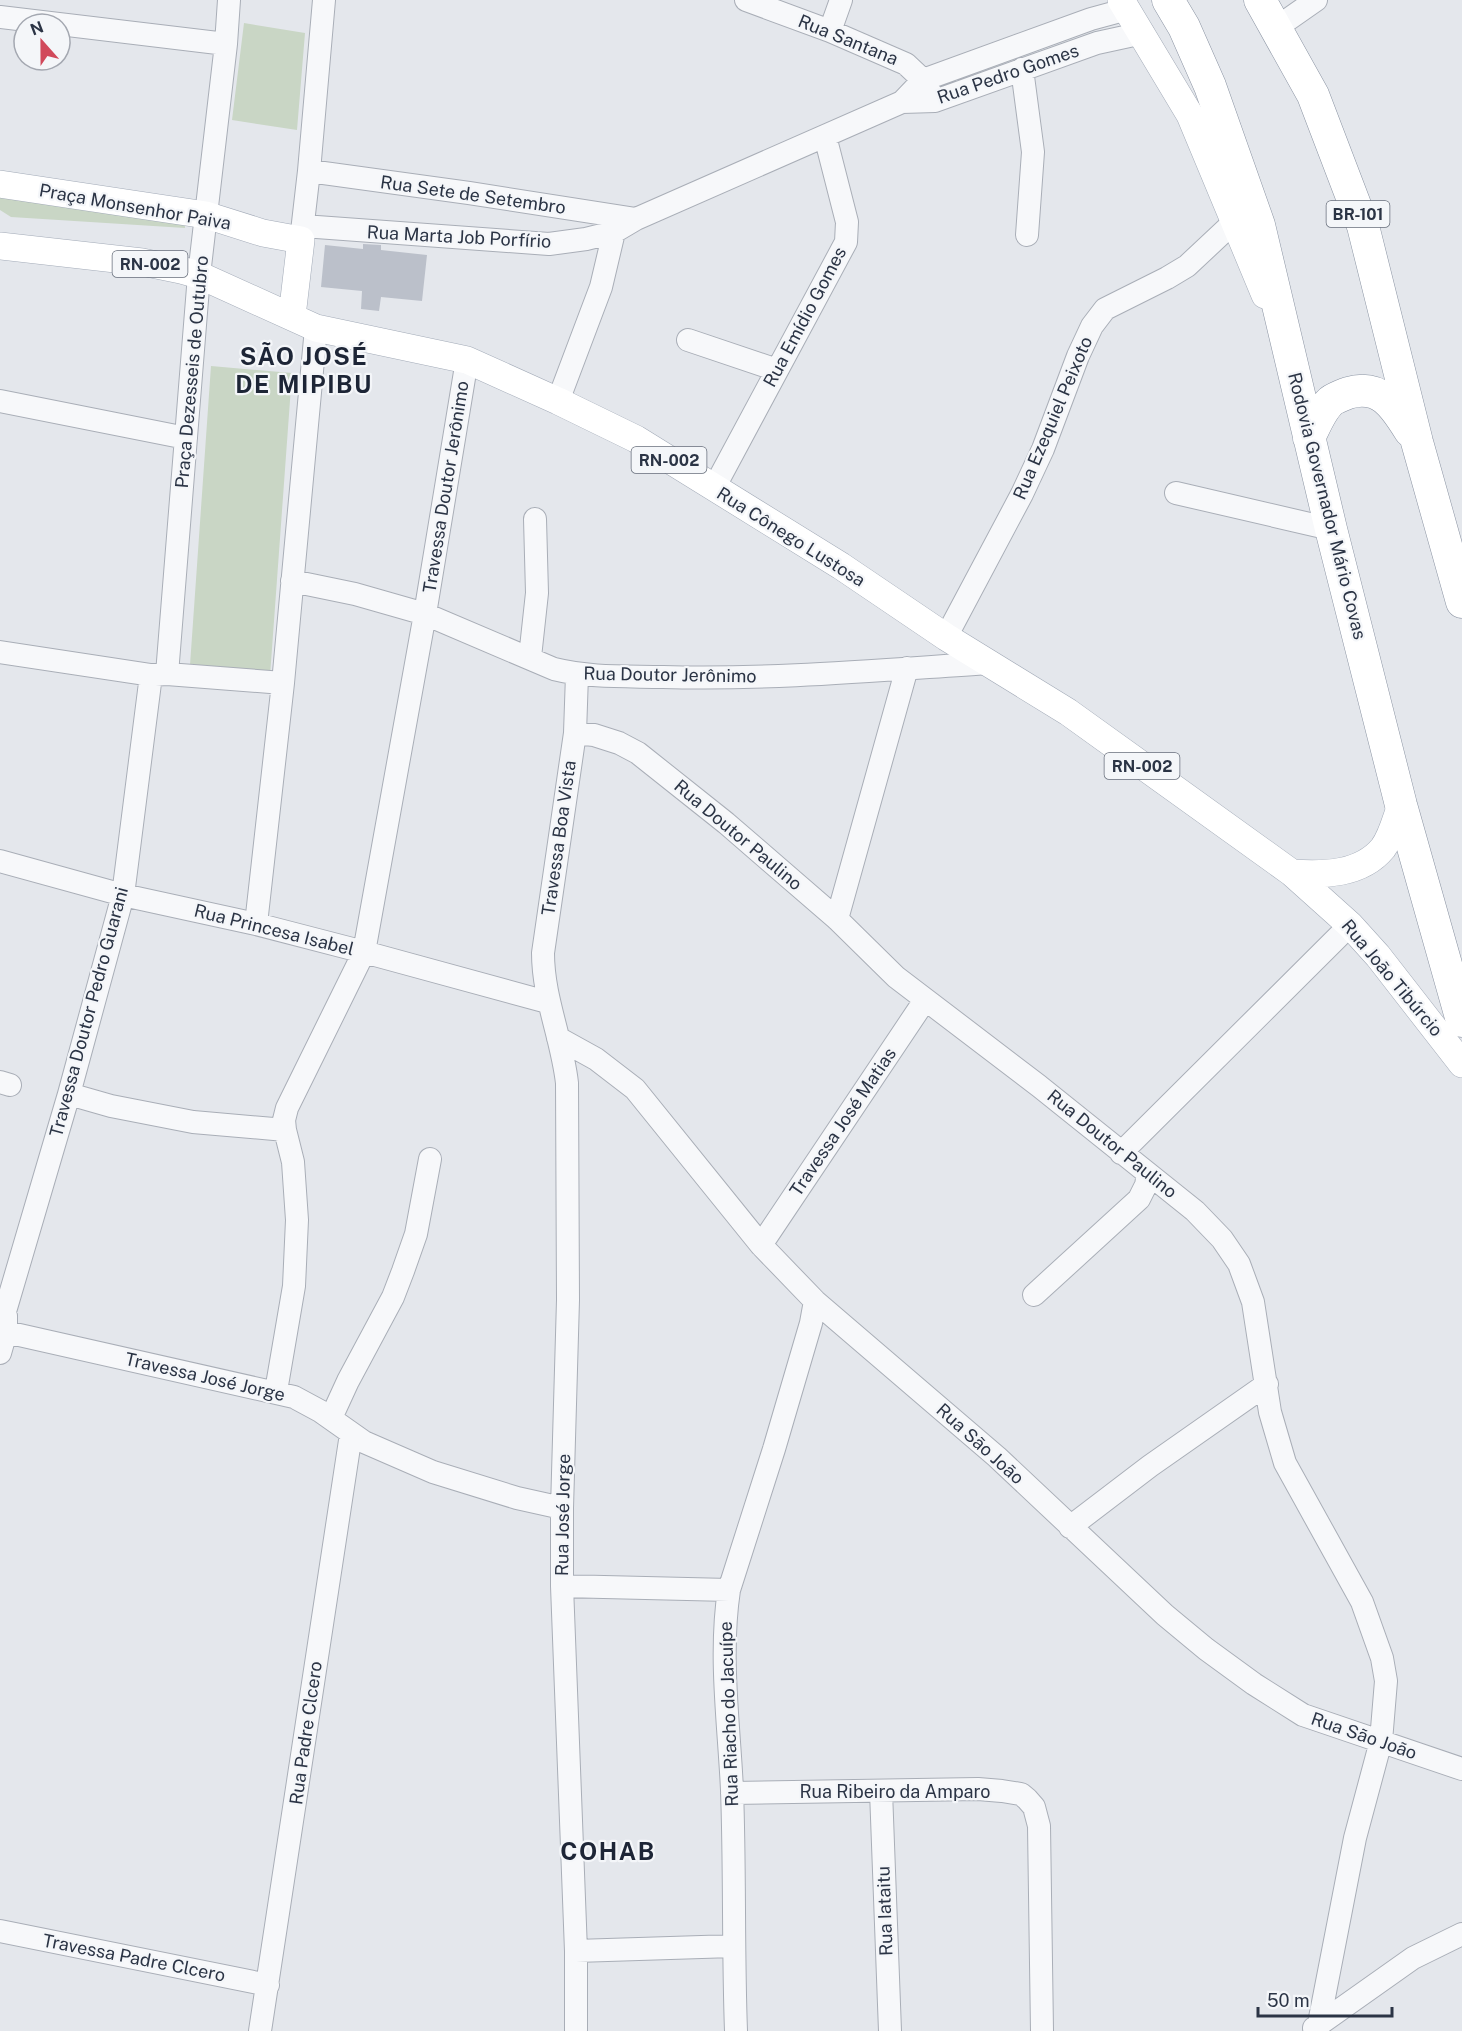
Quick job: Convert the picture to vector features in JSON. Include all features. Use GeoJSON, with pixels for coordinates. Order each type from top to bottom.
{"type":"FeatureCollection","features":[{"type":"Feature","properties":{"kind":"highway","name":"Rodovia Governador Mário Covas"},"geometry":{"type":"LineString","coordinates":[[1168,0],[1189,37],[1232,144],[1259,225],[1331,529],[1401,805],[1462,1021]]}},
{"type":"Feature","properties":{"kind":"highway","name":"BR-101"},"geometry":{"type":"LineString","coordinates":[[1260,0],[1313,95],[1363,226],[1417,442],[1462,602]]}},
{"type":"Feature","properties":{"kind":"highway"},"geometry":{"type":"LineString","coordinates":[[1309,438],[1331,401],[1358,390],[1371,391],[1394,406],[1417,442]]}},
{"type":"Feature","properties":{"kind":"main road"},"geometry":{"type":"LineString","coordinates":[[1124,5],[1143,33],[1190,115],[1290,356]]}},
{"type":"Feature","properties":{"kind":"main road","name":"Praça Monsenhor Paiva"},"geometry":{"type":"LineString","coordinates":[[0,184],[206,215],[263,233],[302,233]]}},
{"type":"Feature","properties":{"kind":"main road"},"geometry":{"type":"LineString","coordinates":[[292,316],[302,233]]}},
{"type":"Feature","properties":{"kind":"main road","name":"RN-002"},"geometry":{"type":"LineString","coordinates":[[0,246],[142,262],[181,270],[199,275],[316,328]]}},
{"type":"Feature","properties":{"kind":"main road","name":"Rua Cônego Lustosa"},"geometry":{"type":"LineString","coordinates":[[316,328],[467,360],[636,439],[841,566],[946,637],[990,663]]}},
{"type":"Feature","properties":{"kind":"main road","name":"Rua João Tibúrcio"},"geometry":{"type":"LineString","coordinates":[[990,663],[1068,712],[1292,873],[1350,925],[1378,956],[1462,1064]]}},
{"type":"Feature","properties":{"kind":"main road"},"geometry":{"type":"LineString","coordinates":[[1292,873],[1333,874],[1369,860],[1383,847],[1401,805]]}},
{"type":"Feature","properties":{"kind":"street","name":"Praça Dezesseis de Outubro"},"geometry":{"type":"LineString","coordinates":[[159,675],[186,438],[199,275],[230,0]]}},
{"type":"Feature","properties":{"kind":"street"},"geometry":{"type":"LineString","coordinates":[[302,233],[324,0]]}},
{"type":"Feature","properties":{"kind":"street","name":"Rua Santana"},"geometry":{"type":"LineString","coordinates":[[746,0],[830,31],[906,64],[923,80],[935,101]]}},
{"type":"Feature","properties":{"kind":"street"},"geometry":{"type":"LineString","coordinates":[[830,31],[842,0]]}},
{"type":"Feature","properties":{"kind":"street"},"geometry":{"type":"LineString","coordinates":[[1276,28],[1316,0]]}},
{"type":"Feature","properties":{"kind":"street","name":"Rua Pedro Gomes"},"geometry":{"type":"LineString","coordinates":[[903,102],[923,80],[1124,5]]}},
{"type":"Feature","properties":{"kind":"street"},"geometry":{"type":"LineString","coordinates":[[0,17],[226,44]]}},
{"type":"Feature","properties":{"kind":"street","name":"Rua Pedro Gomes"},"geometry":{"type":"LineString","coordinates":[[903,102],[935,101],[1097,43],[1143,33]]}},
{"type":"Feature","properties":{"kind":"street"},"geometry":{"type":"LineString","coordinates":[[1022,69],[1033,152],[1027,235]]}},
{"type":"Feature","properties":{"kind":"street","name":"Rua Sete de Setembro"},"geometry":{"type":"LineString","coordinates":[[309,171],[614,223],[636,219],[903,102]]}},
{"type":"Feature","properties":{"kind":"street","name":"Rua Emídio Gomes"},"geometry":{"type":"LineString","coordinates":[[714,488],[846,242],[846,222],[825,136]]}},
{"type":"Feature","properties":{"kind":"street","name":"Rua Ezequiel Peixoto"},"geometry":{"type":"LineString","coordinates":[[946,637],[1044,450],[1078,356],[1092,326],[1105,309],[1187,266],[1235,221]]}},
{"type":"Feature","properties":{"kind":"street"},"geometry":{"type":"LineString","coordinates":[[558,401],[601,287],[614,223]]}},
{"type":"Feature","properties":{"kind":"street","name":"Rua Marta Job Porfírio"},"geometry":{"type":"LineString","coordinates":[[302,233],[549,244],[586,239],[614,223]]}},
{"type":"Feature","properties":{"kind":"street"},"geometry":{"type":"LineString","coordinates":[[256,924],[283,683],[316,328]]}},
{"type":"Feature","properties":{"kind":"street"},"geometry":{"type":"LineString","coordinates":[[688,340],[777,370]]}},
{"type":"Feature","properties":{"kind":"street","name":"Travessa Doutor Jerônimo"},"geometry":{"type":"LineString","coordinates":[[285,1130],[286,1108],[364,951],[426,614],[467,360]]}},
{"type":"Feature","properties":{"kind":"street"},"geometry":{"type":"LineString","coordinates":[[0,400],[186,438]]}},
{"type":"Feature","properties":{"kind":"street"},"geometry":{"type":"LineString","coordinates":[[1176,493],[1331,529]]}},
{"type":"Feature","properties":{"kind":"street"},"geometry":{"type":"LineString","coordinates":[[530,657],[537,593],[535,519]]}},
{"type":"Feature","properties":{"kind":"street","name":"Rua Doutor Jerônimo"},"geometry":{"type":"LineString","coordinates":[[292,581],[355,594],[426,614],[555,669],[577,675],[749,677],[990,663]]}},
{"type":"Feature","properties":{"kind":"street"},"geometry":{"type":"LineString","coordinates":[[0,652],[159,675],[283,683]]}},
{"type":"Feature","properties":{"kind":"street"},"geometry":{"type":"LineString","coordinates":[[837,919],[907,668]]}},
{"type":"Feature","properties":{"kind":"street","name":"Travessa Doutor Pedro Guarani"},"geometry":{"type":"LineString","coordinates":[[6,1308],[69,1095],[123,895],[159,675]]}},
{"type":"Feature","properties":{"kind":"street","name":"Travessa Boa Vista"},"geometry":{"type":"LineString","coordinates":[[548,1002],[543,973],[543,953],[575,733],[577,675]]}},
{"type":"Feature","properties":{"kind":"street","name":"Rua Doutor Paulino"},"geometry":{"type":"LineString","coordinates":[[575,733],[594,735],[619,743],[638,753],[726,823],[837,919],[896,977],[1039,1086],[1195,1211],[1222,1239],[1239,1263],[1253,1302],[1270,1412],[1285,1463],[1362,1602],[1375,1633],[1386,1681],[1381,1741],[1355,1838],[1315,2027]]}},
{"type":"Feature","properties":{"kind":"street","name":"Rua Princesa Isabel"},"geometry":{"type":"LineString","coordinates":[[0,861],[123,895],[256,924],[364,951],[548,1002]]}},
{"type":"Feature","properties":{"kind":"street"},"geometry":{"type":"LineString","coordinates":[[1121,1153],[1350,925]]}},
{"type":"Feature","properties":{"kind":"street","name":"Travessa José Matias"},"geometry":{"type":"LineString","coordinates":[[761,1245],[925,1000]]}},
{"type":"Feature","properties":{"kind":"street","name":"Rua José Jorge"},"geometry":{"type":"LineString","coordinates":[[548,1002],[565,1063],[567,1083],[568,1300],[562,1586],[576,1951],[576,2031]]}},
{"type":"Feature","properties":{"kind":"street","name":"Rua São João"},"geometry":{"type":"LineString","coordinates":[[558,1038],[596,1059],[635,1089],[761,1245],[815,1301],[998,1457],[1165,1615],[1206,1649],[1254,1684],[1303,1715],[1462,1769]]}},
{"type":"Feature","properties":{"kind":"street"},"geometry":{"type":"LineString","coordinates":[[69,1095],[111,1106],[193,1122],[285,1130],[293,1162],[297,1220],[294,1286],[276,1391]]}},
{"type":"Feature","properties":{"kind":"street"},"geometry":{"type":"LineString","coordinates":[[331,1418],[400,1280],[416,1234],[430,1159]]}},
{"type":"Feature","properties":{"kind":"street"},"geometry":{"type":"LineString","coordinates":[[1034,1295],[1139,1199],[1146,1185],[1148,1174]]}},
{"type":"Feature","properties":{"kind":"street"},"geometry":{"type":"LineString","coordinates":[[0,1280],[4,1288],[6,1308],[3,1342]]}},
{"type":"Feature","properties":{"kind":"street","name":"Rua Riacho do Jacuípe"},"geometry":{"type":"LineString","coordinates":[[736,2031],[732,1793],[724,1642],[729,1590],[774,1449],[811,1323],[815,1301]]}},
{"type":"Feature","properties":{"kind":"street","name":"Travessa José Jorge"},"geometry":{"type":"LineString","coordinates":[[3,1342],[276,1391],[294,1397],[331,1418],[364,1442],[450,1479],[562,1508]]}},
{"type":"Feature","properties":{"kind":"street"},"geometry":{"type":"LineString","coordinates":[[1070,1527],[1149,1466],[1267,1384]]}},
{"type":"Feature","properties":{"kind":"street","name":"Rua Padre Clcero"},"geometry":{"type":"LineString","coordinates":[[260,2031],[351,1434]]}},
{"type":"Feature","properties":{"kind":"street"},"geometry":{"type":"LineString","coordinates":[[562,1586],[729,1590]]}},
{"type":"Feature","properties":{"kind":"street","name":"Rua Ribeiro da Amparo"},"geometry":{"type":"LineString","coordinates":[[732,1793],[978,1790],[1021,1794],[1034,1807],[1039,1826],[1042,2031]]}},
{"type":"Feature","properties":{"kind":"street","name":"Rua Iataitu"},"geometry":{"type":"LineString","coordinates":[[881,1791],[890,2031]]}},
{"type":"Feature","properties":{"kind":"street","name":"Travessa Padre Clcero"},"geometry":{"type":"LineString","coordinates":[[0,1931],[268,1985]]}},
{"type":"Feature","properties":{"kind":"street"},"geometry":{"type":"LineString","coordinates":[[1315,2027],[1413,1958],[1462,1934]]}},
{"type":"Feature","properties":{"kind":"street"},"geometry":{"type":"LineString","coordinates":[[576,1951],[733,1946]]}},
{"type":"Feature","properties":{"kind":"green space"},"geometry":{"type":"Polygon","coordinates":[[[244,23],[305,33],[297,130],[232,120],[244,23]]]}},
{"type":"Feature","properties":{"kind":"green space"},"geometry":{"type":"Polygon","coordinates":[[[0,173],[186,201],[185,228],[11,217],[0,210],[0,173]]]}},
{"type":"Feature","properties":{"kind":"green space"},"geometry":{"type":"Polygon","coordinates":[[[211,366],[292,373],[270,676],[190,665],[211,366]]]}},
{"type":"Feature","properties":{"kind":"building"},"geometry":{"type":"Polygon","coordinates":[[[363,244],[381,245],[381,250],[427,255],[422,301],[381,297],[379,311],[361,309],[362,291],[321,287],[325,245],[363,249],[363,244]]]}},
{"type":"Feature","properties":{"kind":"district","name":"SÃO JOSÉ DE MIPIBU"},"geometry":{"type":"Point","coordinates":[304,371]}},
{"type":"Feature","properties":{"kind":"district","name":"COHAB"},"geometry":{"type":"Point","coordinates":[608,1852]}}]}
